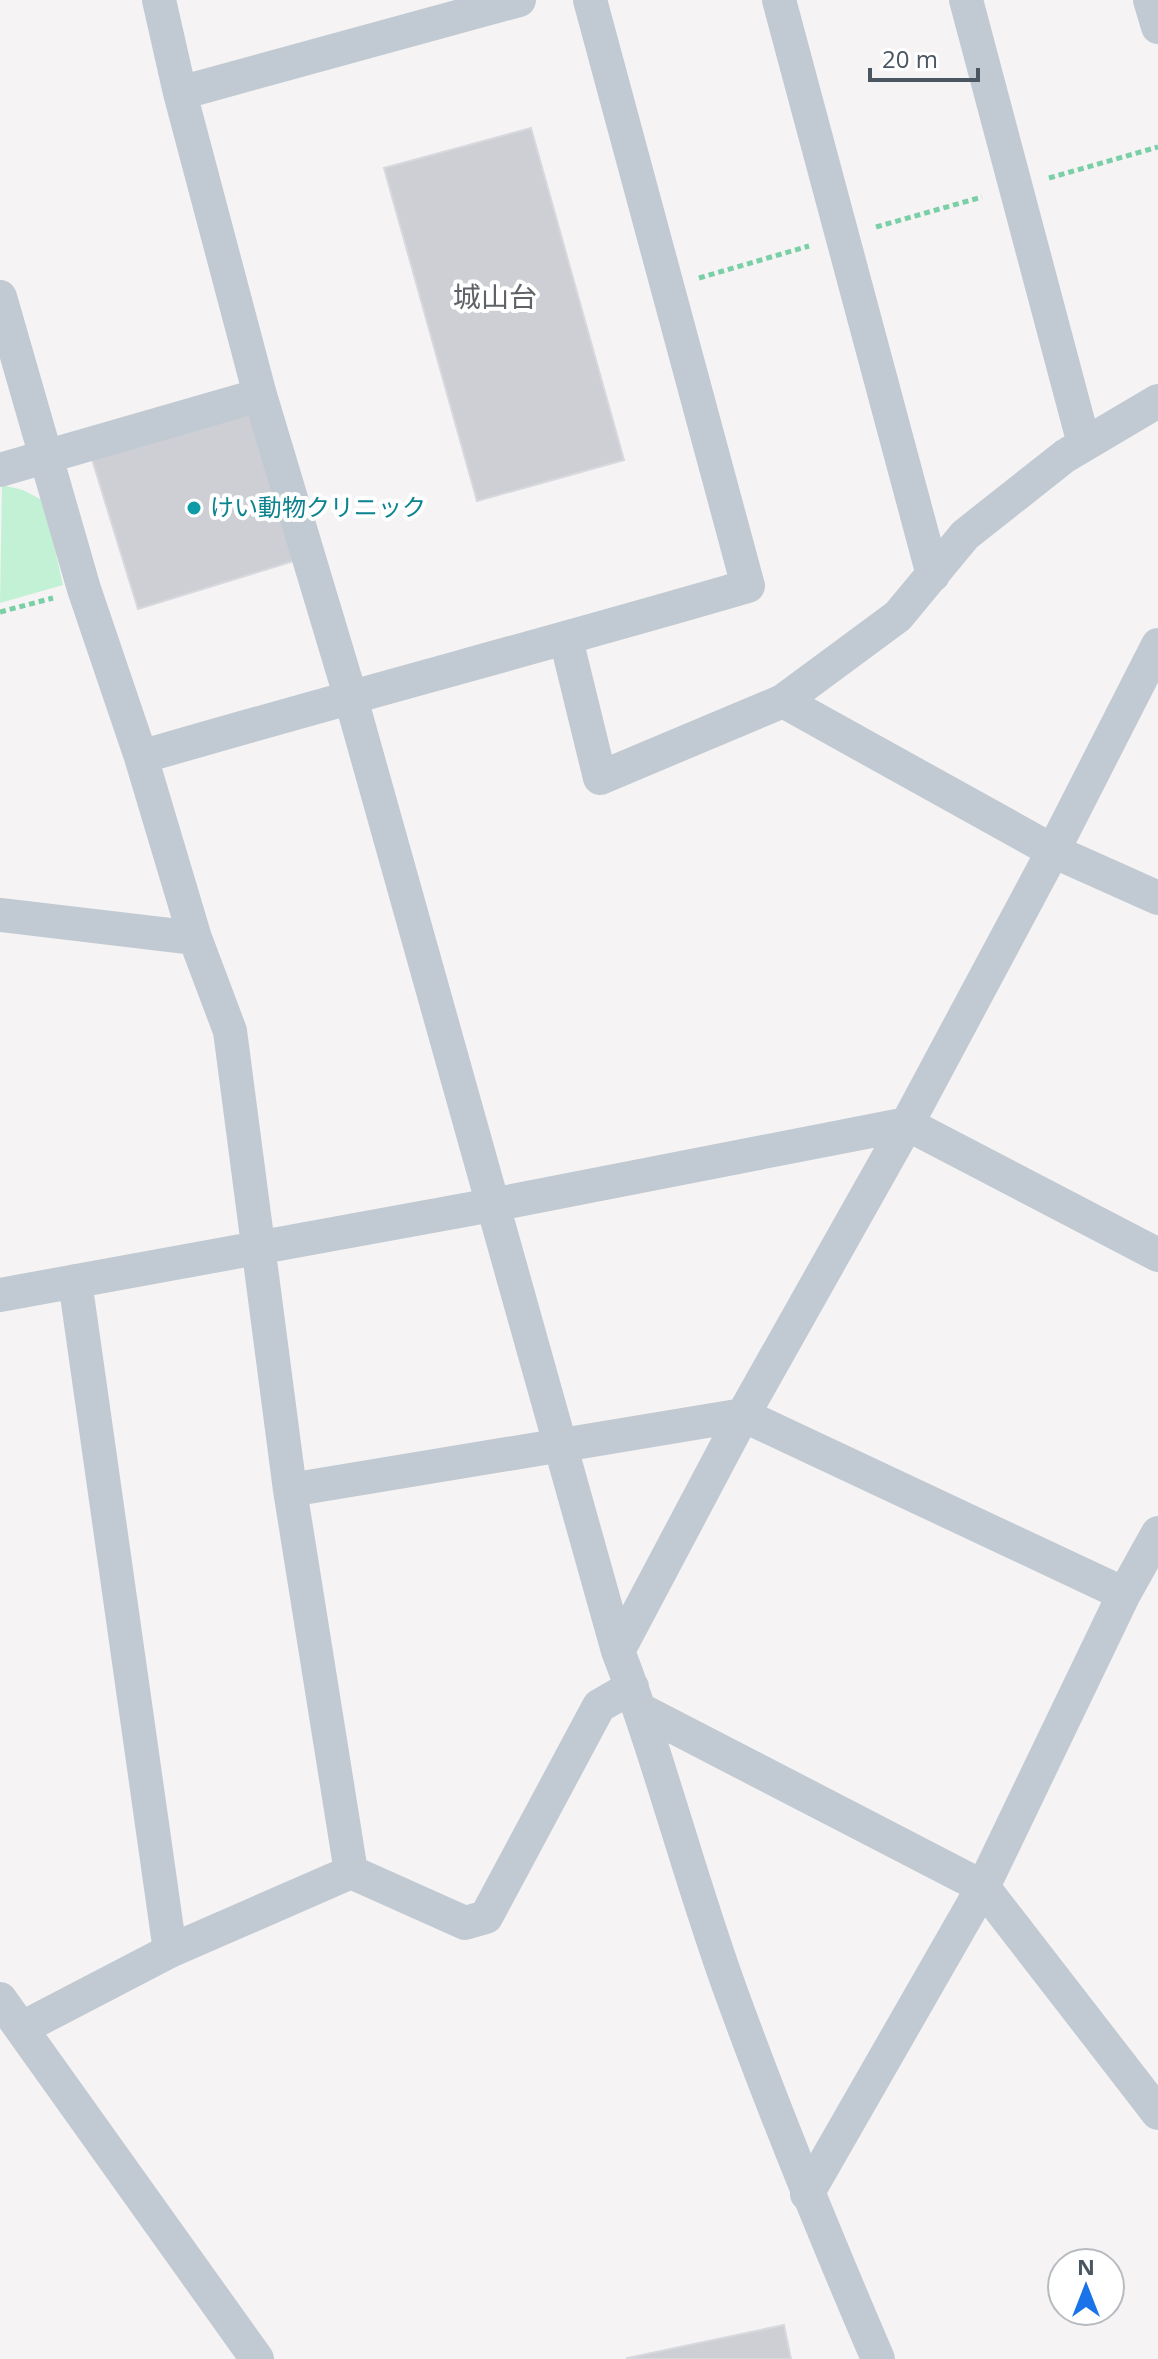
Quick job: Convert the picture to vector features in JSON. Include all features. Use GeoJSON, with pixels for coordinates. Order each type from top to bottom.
{"type":"FeatureCollection","features":[{"type":"Feature","properties":{"kind":"street"},"geometry":{"type":"LineString","coordinates":[[159,0],[180,93],[260,395],[350,695],[618,1651],[730,1989],[807,2194],[878,2359]]}},
{"type":"Feature","properties":{"kind":"street"},"geometry":{"type":"LineString","coordinates":[[180,93],[519,0]]}},
{"type":"Feature","properties":{"kind":"street"},"geometry":{"type":"LineString","coordinates":[[141,757],[350,695],[566,639],[748,586],[590,0]]}},
{"type":"Feature","properties":{"kind":"street"},"geometry":{"type":"LineString","coordinates":[[779,0],[933,575]]}},
{"type":"Feature","properties":{"kind":"street"},"geometry":{"type":"LineString","coordinates":[[966,0],[1084,444]]}},
{"type":"Feature","properties":{"kind":"street"},"geometry":{"type":"LineString","coordinates":[[1150,0],[1158,27]]}},
{"type":"Feature","properties":{"kind":"street"},"geometry":{"type":"LineString","coordinates":[[0,297],[7,352],[46,456],[84,589],[141,757],[195,938],[230,1031],[290,1490],[351,1872]]}},
{"type":"Feature","properties":{"kind":"street"},"geometry":{"type":"LineString","coordinates":[[0,470],[260,395]]}},
{"type":"Feature","properties":{"kind":"street"},"geometry":{"type":"LineString","coordinates":[[566,639],[600,778],[783,701],[898,616],[965,535],[1065,456],[1158,401]]}},
{"type":"Feature","properties":{"kind":"street"},"geometry":{"type":"LineString","coordinates":[[618,1651],[743,1415],[907,1124],[1053,851],[1158,645]]}},
{"type":"Feature","properties":{"kind":"street"},"geometry":{"type":"LineString","coordinates":[[783,701],[1053,851],[1158,898]]}},
{"type":"Feature","properties":{"kind":"street"},"geometry":{"type":"LineString","coordinates":[[0,915],[195,938]]}},
{"type":"Feature","properties":{"kind":"street"},"geometry":{"type":"LineString","coordinates":[[0,1295],[492,1205],[907,1124],[1158,1255]]}},
{"type":"Feature","properties":{"kind":"street"},"geometry":{"type":"LineString","coordinates":[[75,1281],[170,1951]]}},
{"type":"Feature","properties":{"kind":"street"},"geometry":{"type":"LineString","coordinates":[[290,1490],[743,1415],[1124,1594]]}},
{"type":"Feature","properties":{"kind":"street"},"geometry":{"type":"LineString","coordinates":[[807,2194],[983,1887],[1124,1594],[1158,1533]]}},
{"type":"Feature","properties":{"kind":"street"},"geometry":{"type":"LineString","coordinates":[[22,2028],[170,1951],[351,1872],[465,1923],[486,1917],[599,1706],[636,1698],[983,1887],[1158,2113]]}},
{"type":"Feature","properties":{"kind":"street"},"geometry":{"type":"LineString","coordinates":[[0,1999],[257,2359]]}},
{"type":"Feature","properties":{"kind":"path"},"geometry":{"type":"LineString","coordinates":[[667,287],[1158,147]]}},
{"type":"Feature","properties":{"kind":"path"},"geometry":{"type":"LineString","coordinates":[[0,612],[84,589]]}},
{"type":"Feature","properties":{"kind":"green space"},"geometry":{"type":"Polygon","coordinates":[[[2,485],[23,490],[44,501],[63,585],[0,603],[2,485]]]}},
{"type":"Feature","properties":{"kind":"building"},"geometry":{"type":"Polygon","coordinates":[[[531,128],[624,460],[477,501],[384,168],[531,128]]]}},
{"type":"Feature","properties":{"kind":"building","name":"けい動物クリニック"},"geometry":{"type":"Polygon","coordinates":[[[250,408],[297,560],[138,609],[91,456],[250,408]]]}},
{"type":"Feature","properties":{"kind":"building"},"geometry":{"type":"Polygon","coordinates":[[[784,2325],[791,2359],[627,2358],[784,2325]]]}},
{"type":"Feature","properties":{"kind":"place","name":"けい動物クリニック"},"geometry":{"type":"Point","coordinates":[194,508]}},
{"type":"Feature","properties":{"kind":"district","name":"城山台"},"geometry":{"type":"Point","coordinates":[495,297]}}]}
